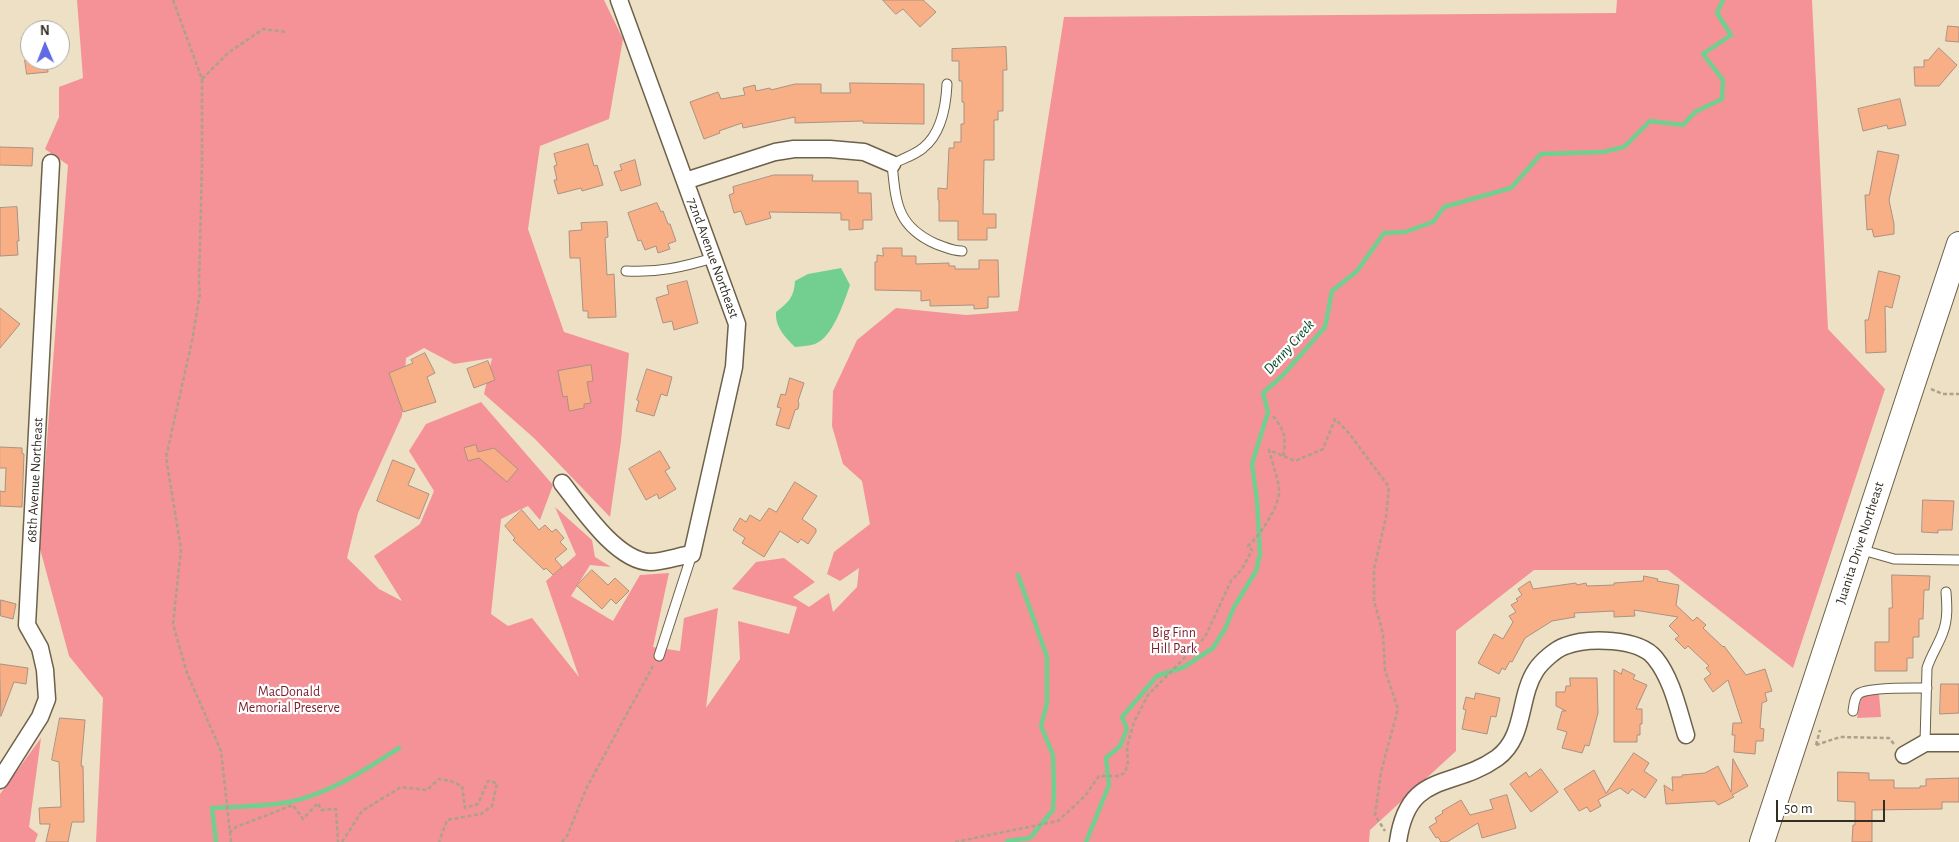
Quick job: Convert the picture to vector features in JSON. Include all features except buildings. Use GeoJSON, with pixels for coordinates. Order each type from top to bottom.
{"type":"FeatureCollection","features":[{"type":"Feature","properties":{"kind":"main road","name":"Juanita Drive Northeast"},"geometry":{"type":"LineString","coordinates":[[1762,842],[1959,244]]}},
{"type":"Feature","properties":{"kind":"street","name":"72nd Avenue Northeast"},"geometry":{"type":"LineString","coordinates":[[619,0],[737,324],[737,347],[734,367],[692,554]]}},
{"type":"Feature","properties":{"kind":"street"},"geometry":{"type":"LineString","coordinates":[[685,181],[775,152],[794,149],[830,148],[864,152],[892,164]]}},
{"type":"Feature","properties":{"kind":"street","name":"68th Avenue Northeast"},"geometry":{"type":"LineString","coordinates":[[0,780],[40,717],[48,699],[45,670],[40,648],[27,625],[51,163]]}},
{"type":"Feature","properties":{"kind":"street"},"geometry":{"type":"LineString","coordinates":[[562,484],[599,530],[634,558],[650,562],[692,554]]}},
{"type":"Feature","properties":{"kind":"street"},"geometry":{"type":"LineString","coordinates":[[1394,839],[1410,805],[1421,792],[1437,782],[1481,768],[1499,756],[1515,738],[1525,700],[1536,670],[1564,646],[1583,642],[1618,641],[1636,645],[1653,656],[1666,674],[1686,735]]}},
{"type":"Feature","properties":{"kind":"street"},"geometry":{"type":"LineString","coordinates":[[1904,754],[1925,743],[1959,743]]}},
{"type":"Feature","properties":{"kind":"lane"},"geometry":{"type":"LineString","coordinates":[[947,84],[946,107],[938,128],[924,148],[892,164],[896,199],[904,221],[912,230],[929,241],[953,251],[962,252]]}},
{"type":"Feature","properties":{"kind":"lane"},"geometry":{"type":"LineString","coordinates":[[626,271],[673,270],[713,258]]}},
{"type":"Feature","properties":{"kind":"lane"},"geometry":{"type":"LineString","coordinates":[[1858,549],[1894,559],[1959,560]]}},
{"type":"Feature","properties":{"kind":"lane"},"geometry":{"type":"LineString","coordinates":[[659,656],[692,554]]}},
{"type":"Feature","properties":{"kind":"lane"},"geometry":{"type":"LineString","coordinates":[[1925,743],[1927,668],[1930,657],[1943,633],[1947,618],[1946,592]]}},
{"type":"Feature","properties":{"kind":"lane"},"geometry":{"type":"LineString","coordinates":[[1853,711],[1856,697],[1860,693],[1873,690],[1927,688]]}},
{"type":"Feature","properties":{"kind":"path"},"geometry":{"type":"LineString","coordinates":[[173,0],[202,79],[200,293],[192,341],[166,457],[181,549],[173,624],[187,673],[222,751],[231,842]]}},
{"type":"Feature","properties":{"kind":"path"},"geometry":{"type":"LineString","coordinates":[[202,79],[228,53],[263,29],[287,32]]}},
{"type":"Feature","properties":{"kind":"path"},"geometry":{"type":"LineString","coordinates":[[1914,382],[1943,394],[1959,394]]}},
{"type":"Feature","properties":{"kind":"path"},"geometry":{"type":"LineString","coordinates":[[1273,416],[1280,424],[1286,440],[1283,457]]}},
{"type":"Feature","properties":{"kind":"path"},"geometry":{"type":"LineString","coordinates":[[955,842],[1058,821],[1085,796],[1099,776],[1119,776],[1124,773],[1128,765],[1126,747],[1134,722],[1148,695],[1205,637],[1231,581],[1242,569],[1252,550],[1248,546],[1265,526],[1274,508],[1280,490],[1269,450],[1295,462],[1323,449],[1335,419],[1348,432],[1389,487],[1386,517],[1374,569],[1374,601],[1383,634],[1385,670],[1398,709],[1380,772],[1375,815],[1394,839]]}},
{"type":"Feature","properties":{"kind":"path"},"geometry":{"type":"LineString","coordinates":[[562,842],[567,836],[587,787],[659,656]]}},
{"type":"Feature","properties":{"kind":"path"},"geometry":{"type":"LineString","coordinates":[[1793,746],[1805,750],[1840,737],[1889,738],[1904,754]]}},
{"type":"Feature","properties":{"kind":"path"},"geometry":{"type":"LineString","coordinates":[[342,842],[362,811],[401,787],[427,790],[440,779],[451,781],[462,786],[465,808],[478,804],[488,781],[497,783],[492,806],[481,814],[447,820],[439,842]]}},
{"type":"Feature","properties":{"kind":"path"},"geometry":{"type":"LineString","coordinates":[[229,833],[236,827],[294,805],[302,819],[318,803],[321,810],[336,809],[338,842]]}},
{"type":"Feature","properties":{"kind":"green space"},"geometry":{"type":"Polygon","coordinates":[[[77,0],[604,0],[623,39],[609,119],[540,146],[528,229],[564,332],[629,353],[621,441],[610,517],[535,439],[484,394],[492,358],[454,364],[424,348],[406,358],[402,416],[358,513],[347,558],[379,589],[402,601],[374,556],[420,524],[434,491],[409,451],[426,424],[481,402],[553,485],[540,520],[528,506],[501,519],[491,614],[508,626],[532,618],[579,677],[546,581],[576,555],[555,507],[592,540],[595,557],[611,567],[590,565],[571,596],[613,621],[640,575],[669,573],[653,647],[680,651],[684,618],[718,608],[706,708],[740,659],[738,621],[789,634],[797,607],[732,589],[756,562],[784,558],[815,582],[793,597],[809,607],[829,593],[833,612],[857,587],[859,568],[840,581],[827,574],[834,552],[870,524],[862,481],[843,464],[832,426],[833,391],[857,340],[896,308],[966,315],[1018,311],[1064,17],[1616,13],[1617,0],[1812,0],[1828,329],[1885,389],[1793,668],[1668,570],[1534,570],[1456,631],[1456,751],[1370,830],[1369,842],[96,842],[103,698],[69,656],[39,545],[68,165],[45,149],[59,117],[59,87],[83,78],[77,0]]]}},
{"type":"Feature","properties":{"kind":"green space"},"geometry":{"type":"Polygon","coordinates":[[[1879,694],[1881,717],[1857,718],[1861,699],[1865,696],[1879,694]]]}},
{"type":"Feature","properties":{"kind":"green space"},"geometry":{"type":"Polygon","coordinates":[[[41,738],[29,827],[38,834],[35,842],[0,842],[0,794],[41,738]]]}},
{"type":"Feature","properties":{"kind":"shaded area"},"geometry":{"type":"Polygon","coordinates":[[[841,268],[850,285],[832,327],[815,344],[795,347],[779,327],[776,312],[790,299],[795,281],[808,274],[841,268]]]}},
{"type":"Feature","properties":{"kind":"waterway","name":"Denny Creek"},"geometry":{"type":"LineString","coordinates":[[1086,842],[1109,785],[1106,758],[1120,746],[1127,729],[1122,717],[1157,676],[1184,667],[1213,648],[1225,629],[1234,607],[1256,571],[1260,554],[1257,500],[1252,464],[1268,412],[1263,393],[1283,375],[1325,327],[1332,291],[1357,271],[1384,233],[1405,232],[1433,222],[1444,207],[1511,188],[1541,154],[1603,152],[1624,147],[1650,121],[1683,125],[1695,112],[1722,99],[1723,80],[1703,54],[1731,35],[1717,13],[1723,0]]}},
{"type":"Feature","properties":{"kind":"waterway"},"geometry":{"type":"LineString","coordinates":[[1007,841],[1030,838],[1053,810],[1054,790],[1053,755],[1041,726],[1047,703],[1047,657],[1018,575]]}},
{"type":"Feature","properties":{"kind":"waterway"},"geometry":{"type":"LineString","coordinates":[[216,842],[212,808],[270,805],[304,798],[346,780],[399,748]]}},
{"type":"Feature","properties":{"kind":"park label","name":"Big Finn Hill Park"},"geometry":{"type":"Point","coordinates":[1174,642]}},
{"type":"Feature","properties":{"kind":"park label","name":"MacDonald Memorial Preserve"},"geometry":{"type":"Point","coordinates":[289,700]}}]}
